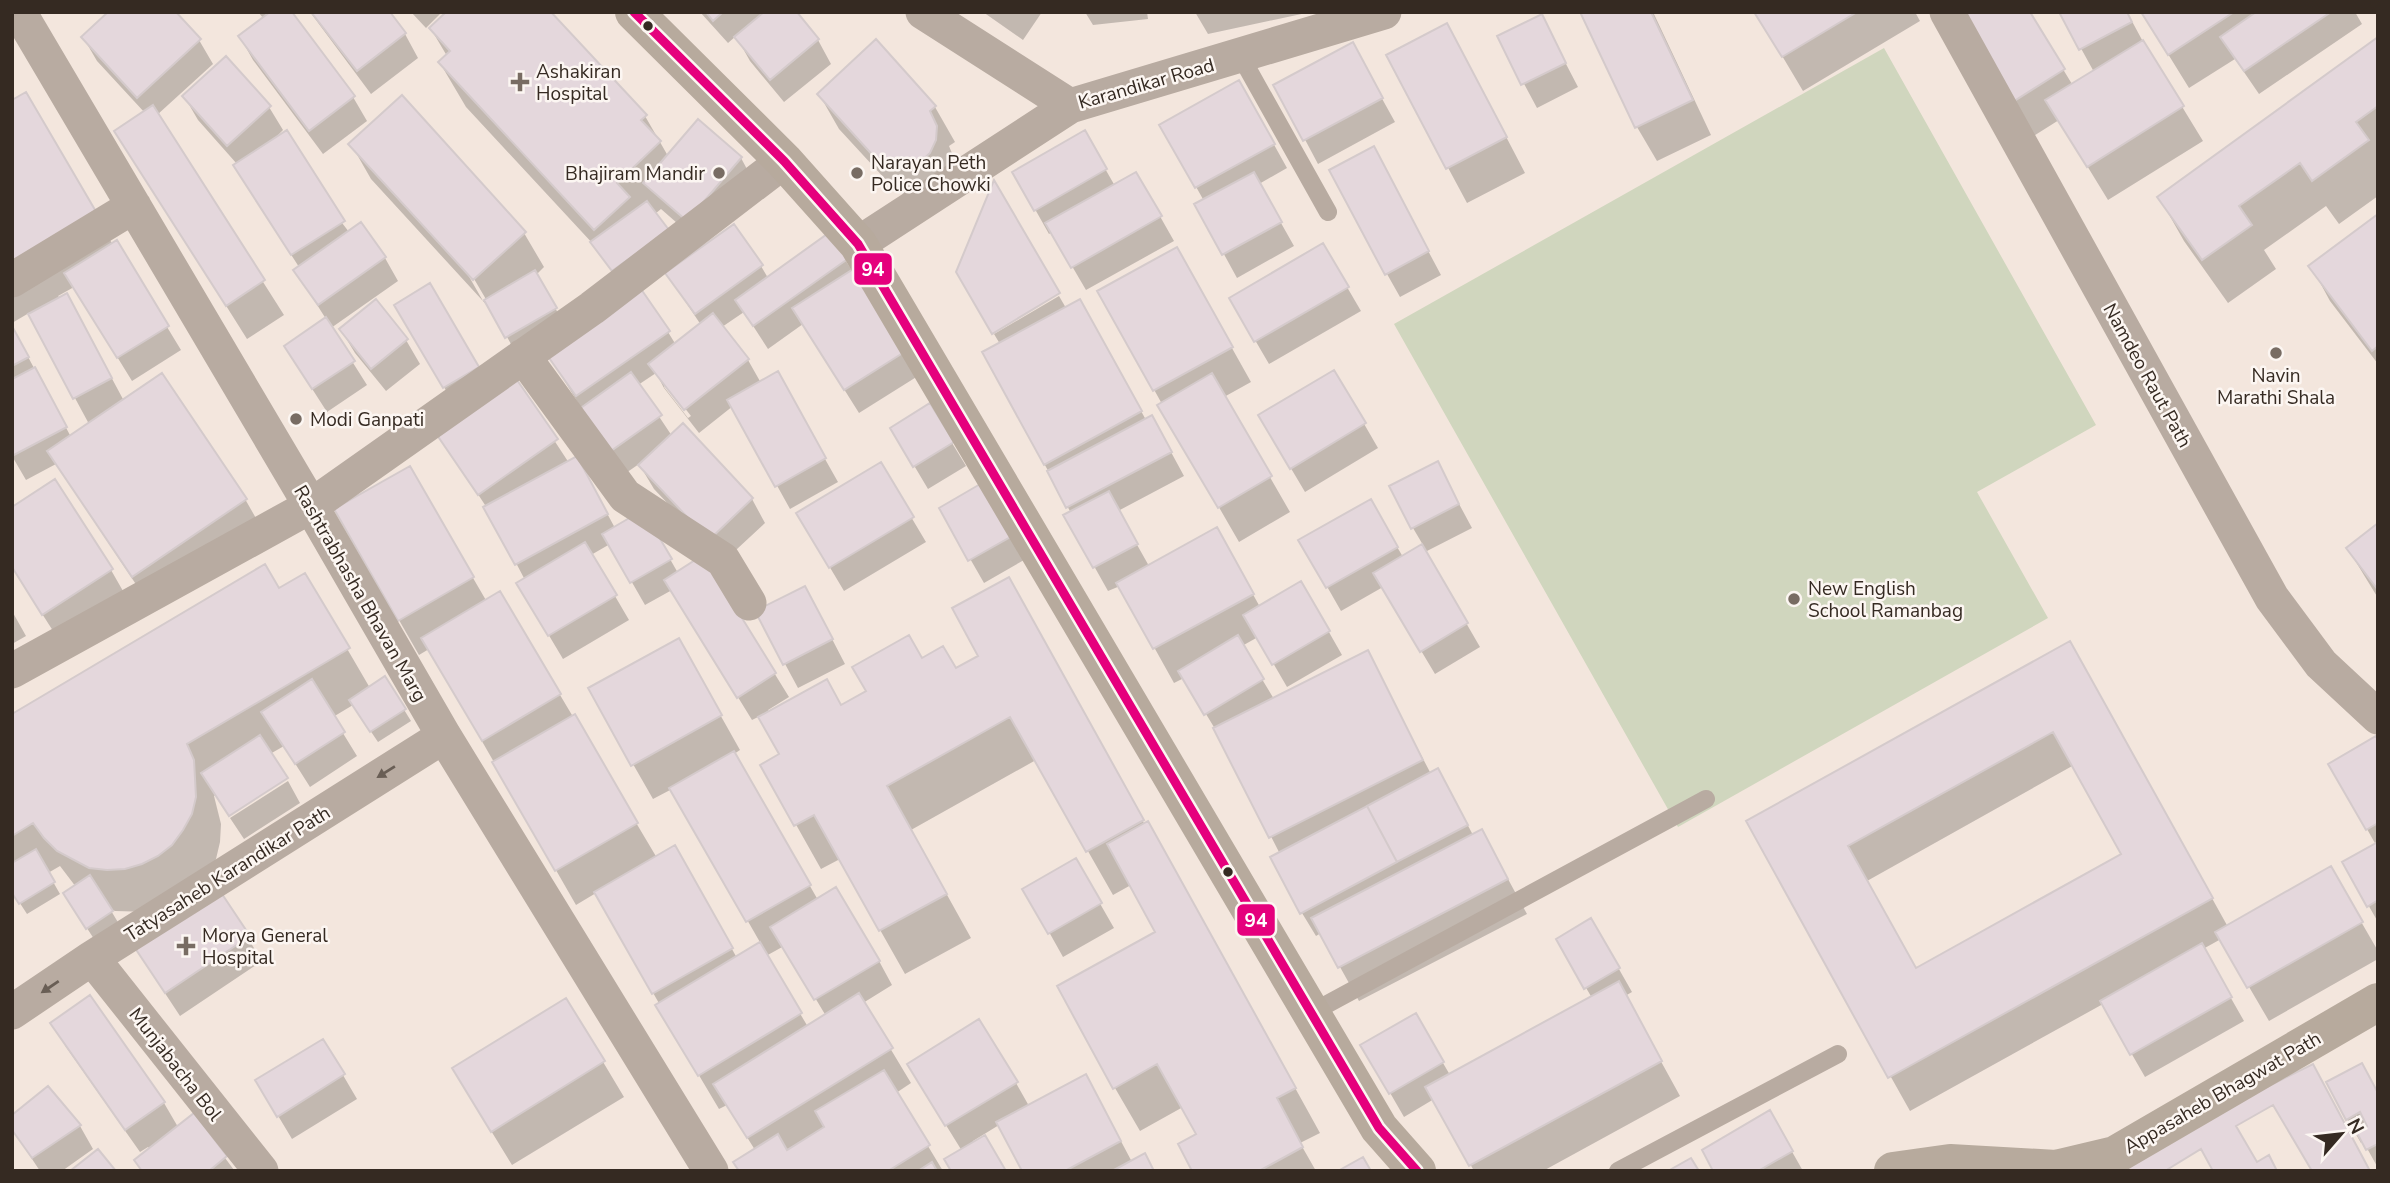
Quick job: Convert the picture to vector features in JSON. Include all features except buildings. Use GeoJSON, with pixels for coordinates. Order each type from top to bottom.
{"type":"FeatureCollection","features":[{"type":"Feature","properties":{"kind":"street"},"geometry":{"type":"LineString","coordinates":[[634,12],[784,161],[858,244],[1378,1128],[1417,1171]]}},
{"type":"Feature","properties":{"kind":"street"},"geometry":{"type":"LineString","coordinates":[[923,12],[1070,106]]}},
{"type":"Feature","properties":{"kind":"street","name":"Karandikar Road"},"geometry":{"type":"LineString","coordinates":[[858,244],[1070,106],[1384,12]]}},
{"type":"Feature","properties":{"kind":"street","name":"Namdeo Raut Path"},"geometry":{"type":"LineString","coordinates":[[1947,12],[2272,598],[2321,664],[2378,717]]}},
{"type":"Feature","properties":{"kind":"street","name":"Rashtrabhasha Bhavan Marg"},"geometry":{"type":"LineString","coordinates":[[21,18],[311,506],[444,736],[710,1171]]}},
{"type":"Feature","properties":{"kind":"street"},"geometry":{"type":"LineString","coordinates":[[12,671],[311,506],[592,308],[784,161]]}},
{"type":"Feature","properties":{"kind":"street"},"geometry":{"type":"LineString","coordinates":[[12,280],[134,206]]}},
{"type":"Feature","properties":{"kind":"street"},"geometry":{"type":"LineString","coordinates":[[523,356],[625,496],[723,560],[749,603]]}},
{"type":"Feature","properties":{"kind":"street","name":"Tatyasaheb Karandikar Path"},"geometry":{"type":"LineString","coordinates":[[12,1012],[92,958],[444,736]]}},
{"type":"Feature","properties":{"kind":"street","name":"Munjabacha Bol"},"geometry":{"type":"LineString","coordinates":[[92,958],[261,1171]]}},
{"type":"Feature","properties":{"kind":"street","name":"Appasaheb Bhagwat Path"},"geometry":{"type":"LineString","coordinates":[[1894,1171],[1950,1163],[2009,1164],[2056,1169],[2115,1155],[2378,1002]]}},
{"type":"Feature","properties":{"kind":"lane"},"geometry":{"type":"LineString","coordinates":[[1240,55],[1328,212]]}},
{"type":"Feature","properties":{"kind":"lane"},"geometry":{"type":"LineString","coordinates":[[1311,1013],[1706,799]]}},
{"type":"Feature","properties":{"kind":"lane"},"geometry":{"type":"LineString","coordinates":[[1618,1171],[1838,1054]]}},
{"type":"Feature","properties":{"kind":"green space"},"geometry":{"type":"Polygon","coordinates":[[[1884,48],[2096,425],[1977,492],[2048,618],[1678,827],[1394,324],[1884,48]]]}},
{"type":"Feature","properties":{"kind":"transit line","name":"94"},"geometry":{"type":"LineString","coordinates":[[634,12],[784,161],[858,244],[1379,1128],[1417,1171]]}},
{"type":"Feature","properties":{"kind":"place","name":"Ashakiran Hospital"},"geometry":{"type":"Point","coordinates":[520,82]}},
{"type":"Feature","properties":{"kind":"place","name":"Bhajiram Mandir"},"geometry":{"type":"Point","coordinates":[719,173]}},
{"type":"Feature","properties":{"kind":"place","name":"Narayan Peth Police Chowki"},"geometry":{"type":"Point","coordinates":[857,173]}},
{"type":"Feature","properties":{"kind":"place","name":"Navin Marathi Shala"},"geometry":{"type":"Point","coordinates":[2276,353]}},
{"type":"Feature","properties":{"kind":"place","name":"Modi Ganpati"},"geometry":{"type":"Point","coordinates":[296,419]}},
{"type":"Feature","properties":{"kind":"place","name":"New English School Ramanbag"},"geometry":{"type":"Point","coordinates":[1794,599]}},
{"type":"Feature","properties":{"kind":"place","name":"Morya General Hospital"},"geometry":{"type":"Point","coordinates":[186,946]}}]}
